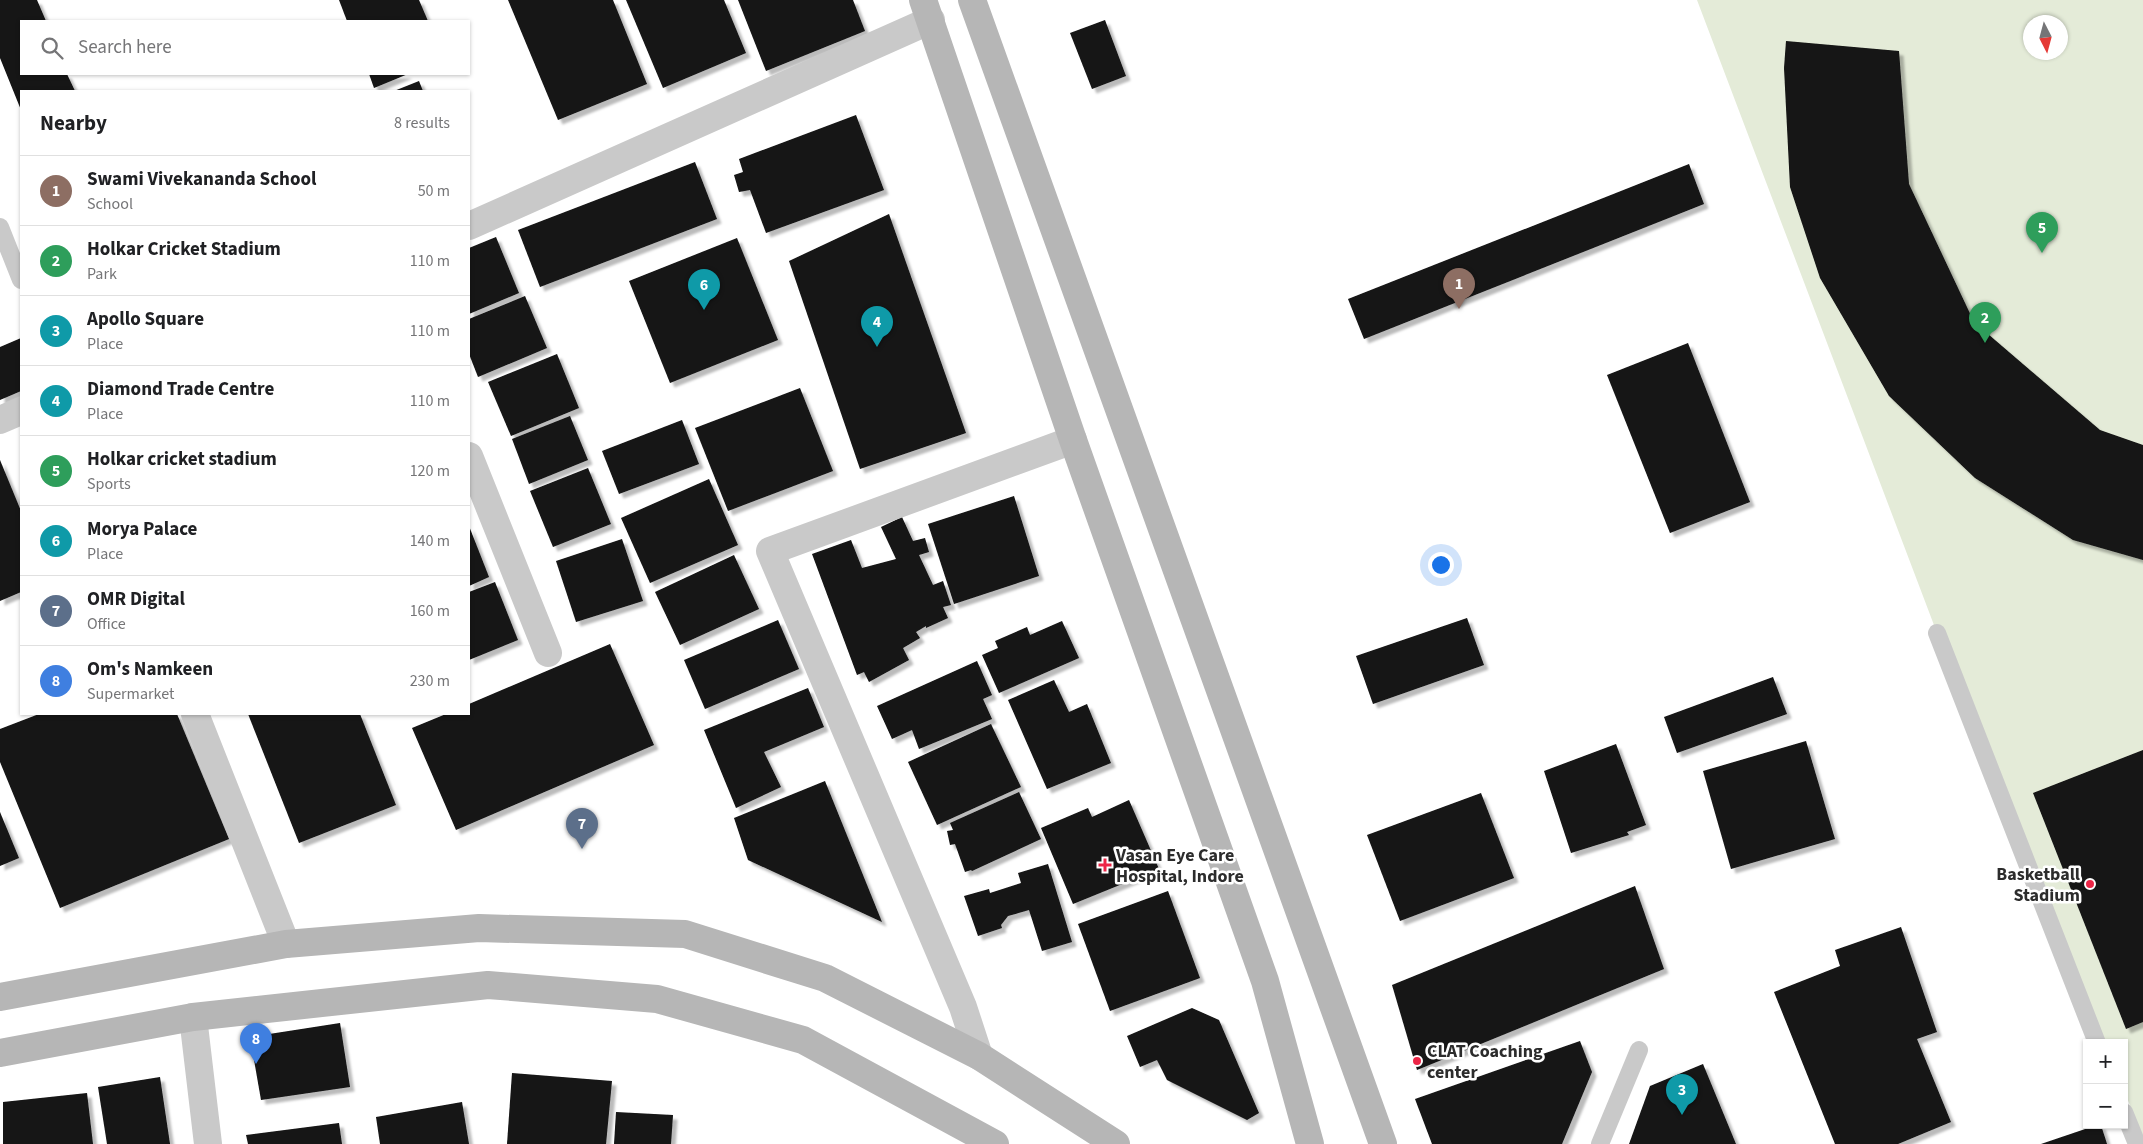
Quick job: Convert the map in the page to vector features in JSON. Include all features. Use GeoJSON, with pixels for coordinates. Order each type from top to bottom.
{"type":"FeatureCollection","features":[{"type":"Feature","properties":{"kind":"main road"},"geometry":{"type":"LineString","coordinates":[[972,0],[1383,1144]]}},
{"type":"Feature","properties":{"kind":"main road"},"geometry":{"type":"LineString","coordinates":[[927,10],[1073,440],[1265,981],[1310,1144]]}},
{"type":"Feature","properties":{"kind":"main road"},"geometry":{"type":"LineString","coordinates":[[0,997],[286,944],[479,928],[685,934],[825,978],[979,1056],[1116,1144]]}},
{"type":"Feature","properties":{"kind":"main road"},"geometry":{"type":"LineString","coordinates":[[0,1053],[193,1017],[488,985],[657,999],[802,1040],[995,1144]]}},
{"type":"Feature","properties":{"kind":"street"},"geometry":{"type":"LineString","coordinates":[[470,226],[927,10]]}},
{"type":"Feature","properties":{"kind":"street"},"geometry":{"type":"LineString","coordinates":[[0,420],[20,411]]}},
{"type":"Feature","properties":{"kind":"street"},"geometry":{"type":"LineString","coordinates":[[979,1056],[963,1007],[770,552],[1073,440]]}},
{"type":"Feature","properties":{"kind":"street"},"geometry":{"type":"LineString","coordinates":[[470,458],[548,653]]}},
{"type":"Feature","properties":{"kind":"street"},"geometry":{"type":"LineString","coordinates":[[195,715],[286,944]]}},
{"type":"Feature","properties":{"kind":"street"},"geometry":{"type":"LineString","coordinates":[[193,1017],[208,1144]]}},
{"type":"Feature","properties":{"kind":"lane"},"geometry":{"type":"LineString","coordinates":[[0,227],[20,277]]}},
{"type":"Feature","properties":{"kind":"lane"},"geometry":{"type":"LineString","coordinates":[[1936,633],[2095,1039]]}},
{"type":"Feature","properties":{"kind":"lane"},"geometry":{"type":"LineString","coordinates":[[1600,1144],[1639,1050]]}},
{"type":"Feature","properties":{"kind":"lane"},"geometry":{"type":"LineString","coordinates":[[2128,1122],[2137,1144]]}},
{"type":"Feature","properties":{"kind":"green space"},"geometry":{"type":"Polygon","coordinates":[[[1697,0],[2143,0],[2143,1136],[2128,1100],[2128,1039],[2102,1039],[1937,633],[1697,0]]]}},
{"type":"Feature","properties":{"kind":"building"},"geometry":{"type":"Polygon","coordinates":[[[0,0],[37,0],[46,20],[20,20],[20,75],[67,75],[75,90],[20,90],[20,108],[0,58],[0,0]]]}},
{"type":"Feature","properties":{"kind":"building"},"geometry":{"type":"Polygon","coordinates":[[[339,0],[419,0],[428,20],[347,20],[339,0]]]}},
{"type":"Feature","properties":{"kind":"building"},"geometry":{"type":"Polygon","coordinates":[[[508,0],[613,0],[647,84],[558,120],[508,0]]]}},
{"type":"Feature","properties":{"kind":"building"},"geometry":{"type":"Polygon","coordinates":[[[626,0],[724,0],[746,53],[663,88],[626,0]]]}},
{"type":"Feature","properties":{"kind":"building"},"geometry":{"type":"Polygon","coordinates":[[[738,0],[853,0],[865,31],[766,71],[738,0]]]}},
{"type":"Feature","properties":{"kind":"building"},"geometry":{"type":"Polygon","coordinates":[[[1105,20],[1126,76],[1092,89],[1070,33],[1105,20]]]}},
{"type":"Feature","properties":{"kind":"building"},"geometry":{"type":"Polygon","coordinates":[[[1786,41],[1899,51],[1909,184],[1974,322],[2100,430],[2143,445],[2143,560],[2073,540],[1975,478],[1889,396],[1820,278],[1790,187],[1784,68],[1786,41]]]}},
{"type":"Feature","properties":{"kind":"building"},"geometry":{"type":"Polygon","coordinates":[[[369,75],[406,75],[374,88],[369,75]]]}},
{"type":"Feature","properties":{"kind":"building"},"geometry":{"type":"Polygon","coordinates":[[[419,81],[423,90],[396,90],[419,81]]]}},
{"type":"Feature","properties":{"kind":"building"},"geometry":{"type":"Polygon","coordinates":[[[856,115],[884,190],[766,233],[750,190],[739,192],[734,175],[743,172],[739,159],[856,115]]]}},
{"type":"Feature","properties":{"kind":"building"},"geometry":{"type":"Polygon","coordinates":[[[695,162],[717,219],[540,287],[518,230],[695,162]]]}},
{"type":"Feature","properties":{"kind":"building"},"geometry":{"type":"Polygon","coordinates":[[[1689,164],[1704,204],[1364,339],[1348,299],[1689,164]]]}},
{"type":"Feature","properties":{"kind":"building"},"geometry":{"type":"Polygon","coordinates":[[[889,214],[966,433],[860,469],[789,261],[889,214]]]}},
{"type":"Feature","properties":{"kind":"building"},"geometry":{"type":"Polygon","coordinates":[[[496,237],[519,293],[470,314],[470,248],[496,237]]]}},
{"type":"Feature","properties":{"kind":"building"},"geometry":{"type":"Polygon","coordinates":[[[737,238],[778,340],[670,383],[629,281],[737,238]]]}},
{"type":"Feature","properties":{"kind":"building"},"geometry":{"type":"Polygon","coordinates":[[[525,296],[547,348],[478,377],[470,357],[470,319],[525,296]]]}},
{"type":"Feature","properties":{"kind":"building"},"geometry":{"type":"Polygon","coordinates":[[[20,338],[20,391],[0,400],[0,347],[20,338]]]}},
{"type":"Feature","properties":{"kind":"building"},"geometry":{"type":"Polygon","coordinates":[[[1688,343],[1750,502],[1670,533],[1607,375],[1688,343]]]}},
{"type":"Feature","properties":{"kind":"building"},"geometry":{"type":"Polygon","coordinates":[[[557,354],[579,408],[511,436],[488,382],[557,354]]]}},
{"type":"Feature","properties":{"kind":"building"},"geometry":{"type":"Polygon","coordinates":[[[800,388],[833,471],[728,511],[695,428],[800,388]]]}},
{"type":"Feature","properties":{"kind":"building"},"geometry":{"type":"Polygon","coordinates":[[[570,416],[588,460],[529,484],[512,439],[570,416]]]}},
{"type":"Feature","properties":{"kind":"building"},"geometry":{"type":"Polygon","coordinates":[[[682,420],[699,464],[619,494],[602,451],[682,420]]]}},
{"type":"Feature","properties":{"kind":"building"},"geometry":{"type":"Polygon","coordinates":[[[0,460],[20,509],[20,592],[0,601],[0,460]]]}},
{"type":"Feature","properties":{"kind":"building"},"geometry":{"type":"Polygon","coordinates":[[[588,468],[611,524],[553,547],[530,491],[588,468]]]}},
{"type":"Feature","properties":{"kind":"building"},"geometry":{"type":"Polygon","coordinates":[[[709,479],[738,545],[650,583],[621,518],[709,479]]]}},
{"type":"Feature","properties":{"kind":"building"},"geometry":{"type":"Polygon","coordinates":[[[1014,496],[1039,576],[954,604],[928,524],[1014,496]]]}},
{"type":"Feature","properties":{"kind":"building"},"geometry":{"type":"Polygon","coordinates":[[[902,517],[913,541],[925,538],[929,552],[919,555],[933,585],[943,581],[951,605],[943,607],[948,618],[916,632],[920,638],[903,648],[909,660],[869,682],[864,672],[857,675],[812,554],[851,540],[862,568],[896,559],[881,527],[902,517]]]}},
{"type":"Feature","properties":{"kind":"building"},"geometry":{"type":"Polygon","coordinates":[[[470,529],[489,577],[470,586],[470,529]]]}},
{"type":"Feature","properties":{"kind":"building"},"geometry":{"type":"Polygon","coordinates":[[[622,539],[643,601],[576,622],[556,561],[622,539]]]}},
{"type":"Feature","properties":{"kind":"building"},"geometry":{"type":"Polygon","coordinates":[[[734,555],[759,609],[680,645],[655,592],[734,555]]]}},
{"type":"Feature","properties":{"kind":"building"},"geometry":{"type":"Polygon","coordinates":[[[495,582],[518,640],[470,660],[470,592],[495,582]]]}},
{"type":"Feature","properties":{"kind":"building"},"geometry":{"type":"Polygon","coordinates":[[[1467,618],[1484,665],[1373,704],[1356,656],[1467,618]]]}},
{"type":"Feature","properties":{"kind":"building"},"geometry":{"type":"Polygon","coordinates":[[[778,620],[799,669],[705,709],[684,660],[778,620]]]}},
{"type":"Feature","properties":{"kind":"building"},"geometry":{"type":"Polygon","coordinates":[[[1062,621],[1079,658],[999,693],[982,655],[998,648],[995,641],[1027,627],[1030,635],[1062,621]]]}},
{"type":"Feature","properties":{"kind":"building"},"geometry":{"type":"Polygon","coordinates":[[[610,644],[654,745],[456,830],[412,728],[444,715],[470,715],[470,704],[610,644]]]}},
{"type":"Feature","properties":{"kind":"building"},"geometry":{"type":"Polygon","coordinates":[[[977,661],[992,695],[983,699],[992,719],[919,749],[912,730],[892,739],[877,706],[977,661]]]}},
{"type":"Feature","properties":{"kind":"building"},"geometry":{"type":"Polygon","coordinates":[[[1773,677],[1787,714],[1677,753],[1664,717],[1773,677]]]}},
{"type":"Feature","properties":{"kind":"building"},"geometry":{"type":"Polygon","coordinates":[[[1054,680],[1069,712],[1087,704],[1111,763],[1047,789],[1008,700],[1054,680]]]}},
{"type":"Feature","properties":{"kind":"building"},"geometry":{"type":"Polygon","coordinates":[[[808,688],[824,727],[764,752],[781,787],[736,808],[704,730],[808,688]]]}},
{"type":"Feature","properties":{"kind":"building"},"geometry":{"type":"Polygon","coordinates":[[[36,715],[177,715],[229,839],[60,908],[0,762],[0,729],[36,715]]]}},
{"type":"Feature","properties":{"kind":"building"},"geometry":{"type":"Polygon","coordinates":[[[248,715],[360,715],[396,805],[299,843],[248,715]]]}},
{"type":"Feature","properties":{"kind":"building"},"geometry":{"type":"Polygon","coordinates":[[[991,724],[1021,787],[937,825],[908,762],[991,724]]]}},
{"type":"Feature","properties":{"kind":"building"},"geometry":{"type":"Polygon","coordinates":[[[1806,741],[1835,839],[1731,869],[1703,771],[1806,741]]]}},
{"type":"Feature","properties":{"kind":"building"},"geometry":{"type":"Polygon","coordinates":[[[1616,744],[1646,825],[1627,832],[1629,835],[1571,853],[1544,771],[1616,744]]]}},
{"type":"Feature","properties":{"kind":"building"},"geometry":{"type":"Polygon","coordinates":[[[2143,750],[2143,1022],[2126,1029],[2033,793],[2143,750]]]}},
{"type":"Feature","properties":{"kind":"building"},"geometry":{"type":"Polygon","coordinates":[[[825,781],[882,922],[748,860],[734,818],[825,781]]]}},
{"type":"Feature","properties":{"kind":"building"},"geometry":{"type":"Polygon","coordinates":[[[1019,792],[1041,839],[972,871],[965,872],[955,844],[950,845],[947,831],[953,830],[950,823],[1019,792]]]}},
{"type":"Feature","properties":{"kind":"building"},"geometry":{"type":"Polygon","coordinates":[[[1481,793],[1514,878],[1400,921],[1367,835],[1481,793]]]}},
{"type":"Feature","properties":{"kind":"building"},"geometry":{"type":"Polygon","coordinates":[[[1129,800],[1159,869],[1073,904],[1041,828],[1088,808],[1092,817],[1129,800]]]}},
{"type":"Feature","properties":{"kind":"building"},"geometry":{"type":"Polygon","coordinates":[[[0,812],[19,858],[0,866],[0,812]]]}},
{"type":"Feature","properties":{"kind":"building"},"geometry":{"type":"Polygon","coordinates":[[[1048,864],[1072,942],[1042,951],[1029,910],[1008,916],[1001,925],[1002,928],[978,936],[964,896],[989,889],[990,893],[1021,883],[1018,873],[1048,864]]]}},
{"type":"Feature","properties":{"kind":"building"},"geometry":{"type":"Polygon","coordinates":[[[1635,886],[1664,969],[1417,1070],[1392,985],[1635,886]]]}},
{"type":"Feature","properties":{"kind":"building"},"geometry":{"type":"Polygon","coordinates":[[[1168,891],[1200,978],[1110,1011],[1078,924],[1168,891]]]}},
{"type":"Feature","properties":{"kind":"building"},"geometry":{"type":"Polygon","coordinates":[[[1901,927],[1937,1032],[1917,1039],[1951,1122],[1898,1144],[1835,1144],[1774,992],[1840,966],[1835,950],[1901,927]]]}},
{"type":"Feature","properties":{"kind":"building"},"geometry":{"type":"Polygon","coordinates":[[[1192,1008],[1219,1020],[1259,1113],[1247,1120],[1167,1080],[1157,1060],[1140,1067],[1127,1036],[1192,1008]]]}},
{"type":"Feature","properties":{"kind":"building"},"geometry":{"type":"Polygon","coordinates":[[[340,1023],[350,1087],[261,1100],[250,1037],[340,1023]]]}},
{"type":"Feature","properties":{"kind":"building"},"geometry":{"type":"Polygon","coordinates":[[[1580,1041],[1592,1072],[1562,1144],[1432,1144],[1415,1099],[1580,1041]]]}},
{"type":"Feature","properties":{"kind":"building"},"geometry":{"type":"Polygon","coordinates":[[[1703,1064],[1736,1144],[1629,1144],[1650,1086],[1703,1064]]]}},
{"type":"Feature","properties":{"kind":"building"},"geometry":{"type":"Polygon","coordinates":[[[512,1073],[612,1081],[606,1144],[507,1144],[512,1073]]]}},
{"type":"Feature","properties":{"kind":"building"},"geometry":{"type":"Polygon","coordinates":[[[160,1077],[170,1144],[107,1144],[98,1087],[160,1077]]]}},
{"type":"Feature","properties":{"kind":"building"},"geometry":{"type":"Polygon","coordinates":[[[87,1093],[93,1144],[3,1144],[3,1102],[87,1093]]]}},
{"type":"Feature","properties":{"kind":"building"},"geometry":{"type":"Polygon","coordinates":[[[462,1102],[469,1144],[380,1144],[376,1117],[462,1102]]]}},
{"type":"Feature","properties":{"kind":"building"},"geometry":{"type":"Polygon","coordinates":[[[616,1112],[673,1115],[671,1144],[614,1144],[616,1112]]]}},
{"type":"Feature","properties":{"kind":"building"},"geometry":{"type":"Polygon","coordinates":[[[339,1123],[342,1144],[248,1144],[246,1135],[339,1123]]]}},
{"type":"Feature","properties":{"kind":"building"},"geometry":{"type":"Polygon","coordinates":[[[2085,1129],[2102,1129],[2107,1144],[2041,1144],[2085,1129]]]}},
{"type":"Feature","properties":{"kind":"place","name":"Holkar cricket stadium"},"geometry":{"type":"Point","coordinates":[2042,253]}},
{"type":"Feature","properties":{"kind":"place","name":"Swami Vivekananda School"},"geometry":{"type":"Point","coordinates":[1459,309]}},
{"type":"Feature","properties":{"kind":"place","name":"Morya Palace"},"geometry":{"type":"Point","coordinates":[704,310]}},
{"type":"Feature","properties":{"kind":"place","name":"Holkar Cricket Stadium"},"geometry":{"type":"Point","coordinates":[1985,343]}},
{"type":"Feature","properties":{"kind":"place","name":"Diamond Trade Centre"},"geometry":{"type":"Point","coordinates":[877,347]}},
{"type":"Feature","properties":{"kind":"place","name":"OMR Digital"},"geometry":{"type":"Point","coordinates":[582,849]}},
{"type":"Feature","properties":{"kind":"place","name":"Vasan Eye Care Hospital, Indore"},"geometry":{"type":"Point","coordinates":[1105,865]}},
{"type":"Feature","properties":{"kind":"place","name":"Basketball Stadium"},"geometry":{"type":"Point","coordinates":[2090,884]}},
{"type":"Feature","properties":{"kind":"place","name":"CLAT Coaching center"},"geometry":{"type":"Point","coordinates":[1417,1061]}},
{"type":"Feature","properties":{"kind":"place","name":"Om's Namkeen"},"geometry":{"type":"Point","coordinates":[256,1064]}},
{"type":"Feature","properties":{"kind":"place","name":"Apollo Square"},"geometry":{"type":"Point","coordinates":[1682,1115]}}]}
